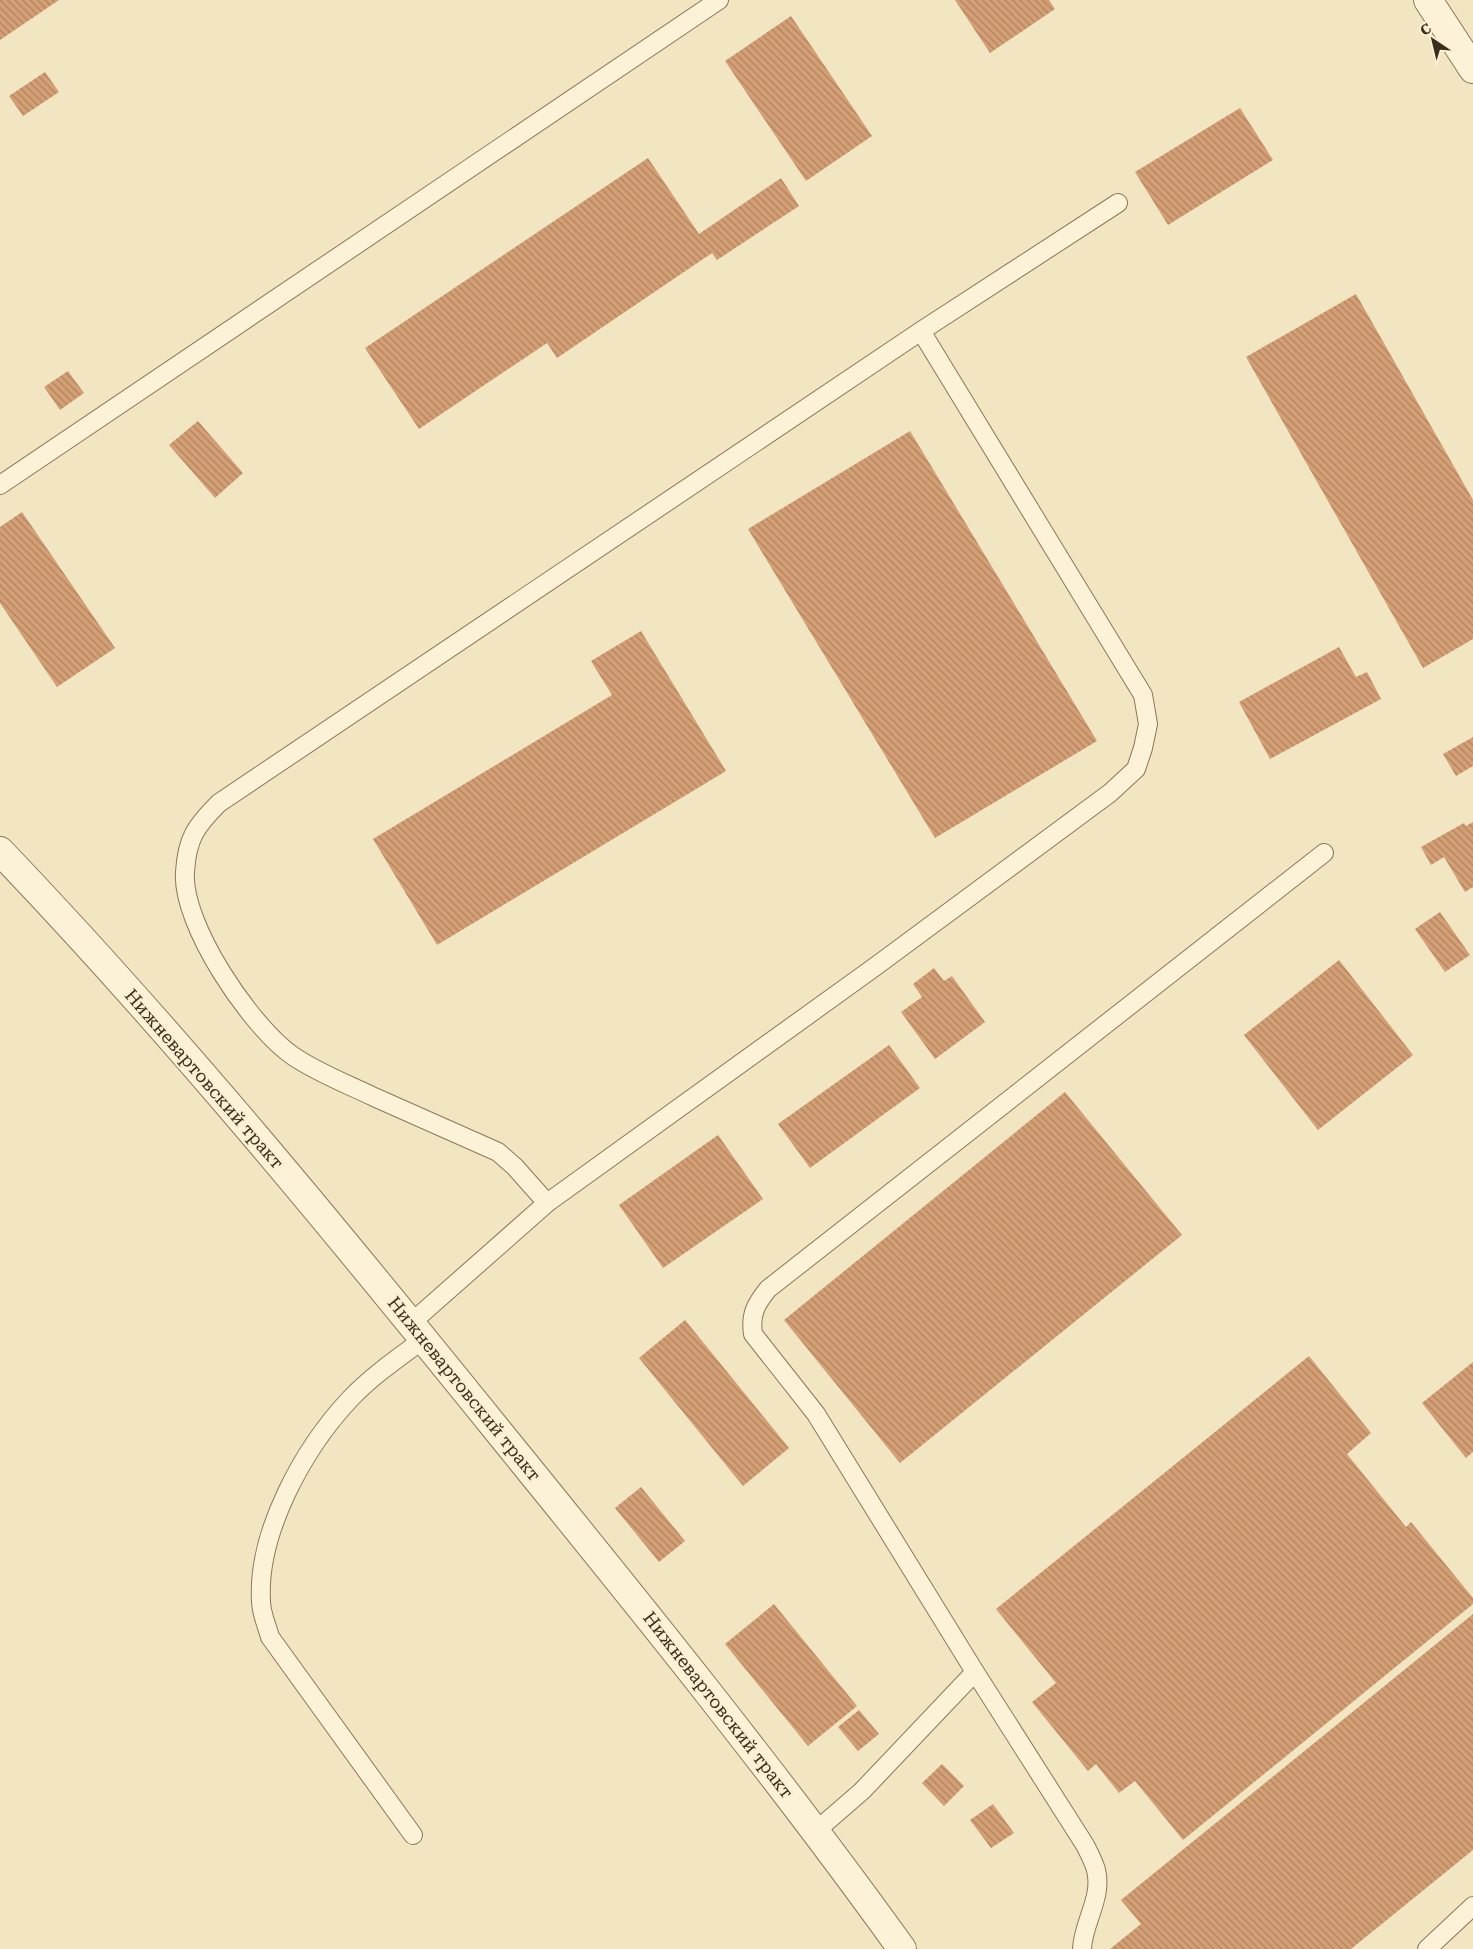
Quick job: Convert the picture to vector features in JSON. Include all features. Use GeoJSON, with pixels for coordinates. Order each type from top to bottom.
{"type":"FeatureCollection","features":[{"type":"Feature","properties":{"kind":"street"},"geometry":{"type":"LineString","coordinates":[[1428,0],[1473,69]]}},
{"type":"Feature","properties":{"kind":"street","name":"Нижневартовский тракт"},"geometry":{"type":"LineString","coordinates":[[0,851],[234,1112],[417,1331],[634,1599],[816,1830],[902,1949]]}},
{"type":"Feature","properties":{"kind":"lane"},"geometry":{"type":"LineString","coordinates":[[0,485],[719,0]]}},
{"type":"Feature","properties":{"kind":"lane"},"geometry":{"type":"LineString","coordinates":[[547,1203],[515,1167],[498,1152],[322,1073],[292,1056],[269,1036],[250,1015],[227,980],[195,919],[187,892],[184,873],[188,848],[196,826],[218,803],[921,332],[1118,203]]}},
{"type":"Feature","properties":{"kind":"lane"},"geometry":{"type":"LineString","coordinates":[[413,1835],[270,1638],[261,1602],[267,1544],[278,1513],[303,1463],[329,1423],[417,1331],[547,1203],[876,966],[1110,793],[1136,768],[1148,724],[1143,695],[921,332]]}},
{"type":"Feature","properties":{"kind":"lane"},"geometry":{"type":"LineString","coordinates":[[1082,1949],[1083,1937],[1097,1895],[1096,1870],[1085,1845],[975,1672],[816,1414],[753,1334],[751,1319],[756,1304],[768,1289],[1324,853]]}},
{"type":"Feature","properties":{"kind":"lane"},"geometry":{"type":"LineString","coordinates":[[816,1830],[862,1791],[975,1672]]}},
{"type":"Feature","properties":{"kind":"lane"},"geometry":{"type":"LineString","coordinates":[[1427,1949],[1473,1906]]}},
{"type":"Feature","properties":{"kind":"building"},"geometry":{"type":"Polygon","coordinates":[[[0,0],[59,0],[0,40],[0,0]]]}},
{"type":"Feature","properties":{"kind":"building"},"geometry":{"type":"Polygon","coordinates":[[[955,0],[1049,0],[1055,9],[990,53],[955,0]]]}},
{"type":"Feature","properties":{"kind":"building"},"geometry":{"type":"Polygon","coordinates":[[[791,16],[872,136],[806,181],[725,61],[791,16]]]}},
{"type":"Feature","properties":{"kind":"building"},"geometry":{"type":"Polygon","coordinates":[[[45,72],[59,92],[23,116],[9,96],[45,72]]]}},
{"type":"Feature","properties":{"kind":"building"},"geometry":{"type":"Polygon","coordinates":[[[1240,108],[1273,160],[1168,225],[1135,172],[1240,108]]]}},
{"type":"Feature","properties":{"kind":"building"},"geometry":{"type":"Polygon","coordinates":[[[648,158],[699,234],[781,178],[799,206],[717,260],[712,253],[557,358],[547,343],[419,429],[365,348],[648,158]]]}},
{"type":"Feature","properties":{"kind":"building"},"geometry":{"type":"Polygon","coordinates":[[[1356,294],[1473,500],[1473,639],[1423,668],[1246,357],[1356,294]]]}},
{"type":"Feature","properties":{"kind":"building"},"geometry":{"type":"Polygon","coordinates":[[[68,371],[84,393],[60,410],[44,387],[68,371]]]}},
{"type":"Feature","properties":{"kind":"building"},"geometry":{"type":"Polygon","coordinates":[[[198,421],[243,473],[215,498],[169,445],[198,421]]]}},
{"type":"Feature","properties":{"kind":"building"},"geometry":{"type":"Polygon","coordinates":[[[910,431],[1097,741],[935,838],[748,529],[910,431]]]}},
{"type":"Feature","properties":{"kind":"building"},"geometry":{"type":"Polygon","coordinates":[[[22,512],[115,648],[57,687],[0,603],[0,527],[22,512]]]}},
{"type":"Feature","properties":{"kind":"building"},"geometry":{"type":"Polygon","coordinates":[[[641,631],[726,771],[437,945],[373,839],[612,695],[591,661],[641,631]]]}},
{"type":"Feature","properties":{"kind":"building"},"geometry":{"type":"Polygon","coordinates":[[[1339,647],[1356,677],[1367,672],[1381,699],[1270,759],[1239,702],[1339,647]]]}},
{"type":"Feature","properties":{"kind":"building"},"geometry":{"type":"Polygon","coordinates":[[[1473,737],[1473,766],[1456,776],[1443,754],[1473,737]]]}},
{"type":"Feature","properties":{"kind":"building"},"geometry":{"type":"Polygon","coordinates":[[[1473,822],[1473,887],[1465,892],[1444,857],[1431,865],[1421,847],[1464,823],[1466,826],[1473,822]]]}},
{"type":"Feature","properties":{"kind":"building"},"geometry":{"type":"Polygon","coordinates":[[[1440,912],[1470,955],[1445,972],[1415,929],[1440,912]]]}},
{"type":"Feature","properties":{"kind":"building"},"geometry":{"type":"Polygon","coordinates":[[[1339,960],[1413,1055],[1318,1130],[1244,1035],[1339,960]]]}},
{"type":"Feature","properties":{"kind":"building"},"geometry":{"type":"Polygon","coordinates":[[[934,968],[944,981],[952,976],[985,1022],[935,1059],[901,1012],[922,997],[913,984],[934,968]]]}},
{"type":"Feature","properties":{"kind":"building"},"geometry":{"type":"Polygon","coordinates":[[[889,1045],[920,1088],[810,1168],[778,1124],[889,1045]]]}},
{"type":"Feature","properties":{"kind":"building"},"geometry":{"type":"Polygon","coordinates":[[[1065,1092],[1182,1235],[900,1463],[784,1320],[1065,1092]]]}},
{"type":"Feature","properties":{"kind":"building"},"geometry":{"type":"Polygon","coordinates":[[[718,1135],[763,1199],[663,1268],[619,1205],[718,1135]]]}},
{"type":"Feature","properties":{"kind":"building"},"geometry":{"type":"Polygon","coordinates":[[[685,1320],[789,1448],[743,1486],[639,1358],[685,1320]]]}},
{"type":"Feature","properties":{"kind":"building"},"geometry":{"type":"Polygon","coordinates":[[[1309,1356],[1371,1433],[1347,1454],[1406,1527],[1411,1522],[1473,1598],[1473,1604],[1183,1840],[1135,1781],[1119,1793],[1096,1764],[1088,1771],[1032,1702],[1056,1683],[996,1609],[1309,1356]]]}},
{"type":"Feature","properties":{"kind":"building"},"geometry":{"type":"Polygon","coordinates":[[[1473,1362],[1473,1452],[1466,1458],[1422,1403],[1473,1362]]]}},
{"type":"Feature","properties":{"kind":"building"},"geometry":{"type":"Polygon","coordinates":[[[641,1487],[685,1541],[659,1562],[615,1508],[641,1487]]]}},
{"type":"Feature","properties":{"kind":"building"},"geometry":{"type":"Polygon","coordinates":[[[774,1604],[857,1706],[808,1746],[725,1644],[774,1604]]]}},
{"type":"Feature","properties":{"kind":"building"},"geometry":{"type":"Polygon","coordinates":[[[1473,1614],[1473,1850],[1351,1949],[1110,1949],[1141,1924],[1121,1900],[1473,1614]]]}},
{"type":"Feature","properties":{"kind":"building"},"geometry":{"type":"Polygon","coordinates":[[[859,1710],[879,1734],[858,1751],[838,1727],[859,1710]]]}},
{"type":"Feature","properties":{"kind":"building"},"geometry":{"type":"Polygon","coordinates":[[[942,1764],[964,1786],[944,1806],[922,1783],[942,1764]]]}},
{"type":"Feature","properties":{"kind":"building"},"geometry":{"type":"Polygon","coordinates":[[[993,1804],[1014,1833],[991,1848],[970,1820],[993,1804]]]}}]}
